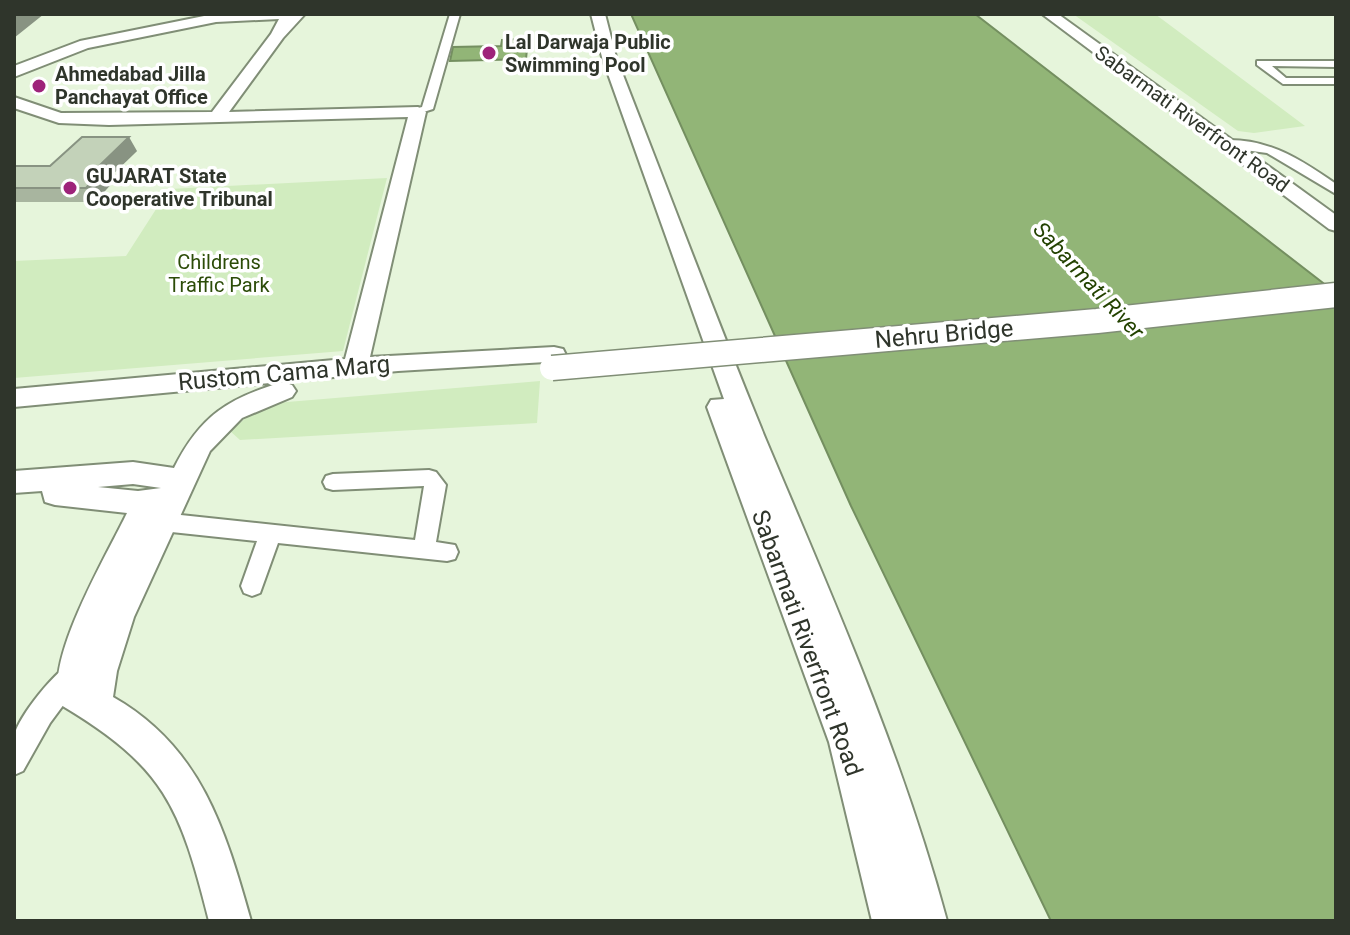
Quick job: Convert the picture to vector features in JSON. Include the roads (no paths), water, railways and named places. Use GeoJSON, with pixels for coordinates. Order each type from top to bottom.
{"type":"FeatureCollection","features":[{"type":"Feature","properties":{"kind":"main road"},"geometry":{"type":"LineString","coordinates":[[216,118],[278,35],[298,14]]}},
{"type":"Feature","properties":{"kind":"main road","name":"Sabarmati Riverfront Road"},"geometry":{"type":"LineString","coordinates":[[587,14],[706,371],[847,742],[893,921]]}},
{"type":"Feature","properties":{"kind":"main road"},"geometry":{"type":"LineString","coordinates":[[598,14],[609,57],[723,366],[875,740],[914,867],[926,921]]}},
{"type":"Feature","properties":{"kind":"main road","name":"Sabarmati Riverfront Road"},"geometry":{"type":"LineString","coordinates":[[1049,14],[1336,213]]}},
{"type":"Feature","properties":{"kind":"main road","name":"Sabarmati Riverfront Road"},"geometry":{"type":"LineString","coordinates":[[1057,14],[1232,143],[1336,225]]}},
{"type":"Feature","properties":{"kind":"main road"},"geometry":{"type":"LineString","coordinates":[[16,72],[85,44],[228,16],[281,15],[286,18],[278,35]]}},
{"type":"Feature","properties":{"kind":"main road"},"geometry":{"type":"LineString","coordinates":[[14,102],[59,118]]}},
{"type":"Feature","properties":{"kind":"main road"},"geometry":{"type":"LineString","coordinates":[[14,118],[216,118],[418,112],[355,367]]}},
{"type":"Feature","properties":{"kind":"main road","name":"Nehru Bridge"},"geometry":{"type":"LineString","coordinates":[[553,361],[1118,308],[1336,283]]}},
{"type":"Feature","properties":{"kind":"main road","name":"Nehru Bridge"},"geometry":{"type":"LineString","coordinates":[[553,361],[1097,321],[1336,295]]}},
{"type":"Feature","properties":{"kind":"main road","name":"Rustom Cama Marg"},"geometry":{"type":"LineString","coordinates":[[14,398],[355,367],[553,361]]}},
{"type":"Feature","properties":{"kind":"main road","name":"Rustom Cama Marg"},"geometry":{"type":"LineString","coordinates":[[14,417],[553,361]]}},
{"type":"Feature","properties":{"kind":"main road"},"geometry":{"type":"LineString","coordinates":[[230,921],[211,848],[187,790],[155,748],[84,688],[76,660],[106,588],[166,501],[199,445],[214,427],[243,406],[283,391]]}},
{"type":"Feature","properties":{"kind":"main road"},"geometry":{"type":"LineString","coordinates":[[14,482],[133,473],[166,501]]}},
{"type":"Feature","properties":{"kind":"main road"},"geometry":{"type":"LineString","coordinates":[[14,498],[76,494],[166,501]]}},
{"type":"Feature","properties":{"kind":"street"},"geometry":{"type":"LineString","coordinates":[[418,112],[427,109],[455,14]]}},
{"type":"Feature","properties":{"kind":"street"},"geometry":{"type":"LineString","coordinates":[[1336,64],[1261,63],[1283,81],[1336,81]]}},
{"type":"Feature","properties":{"kind":"street"},"geometry":{"type":"LineString","coordinates":[[1232,143],[1274,148],[1336,190]]}},
{"type":"Feature","properties":{"kind":"street"},"geometry":{"type":"LineString","coordinates":[[333,482],[429,478],[436,485],[436,499],[424,550]]}},
{"type":"Feature","properties":{"kind":"street"},"geometry":{"type":"LineString","coordinates":[[166,501],[270,534],[447,552]]}},
{"type":"Feature","properties":{"kind":"street"},"geometry":{"type":"LineString","coordinates":[[252,586],[270,534]]}},
{"type":"Feature","properties":{"kind":"street"},"geometry":{"type":"LineString","coordinates":[[14,762],[55,692],[84,688]]}},
{"type":"Feature","properties":{"kind":"water","name":"Sabarmati River"},"geometry":{"type":"Polygon","coordinates":[[[631,14],[975,14],[1336,293],[1336,921],[1051,921],[851,506],[631,14]]]}},
{"type":"Feature","properties":{"kind":"water","name":"Lal Darwaja Public Swimming Pool"},"geometry":{"type":"Polygon","coordinates":[[[528,39],[526,59],[450,61],[453,47],[501,46],[502,40],[528,39]]]}},
{"type":"Feature","properties":{"kind":"place","name":"Lal Darwaja Public Swimming Pool"},"geometry":{"type":"Point","coordinates":[489,53]}},
{"type":"Feature","properties":{"kind":"place","name":"Ahmedabad Jilla Panchayat Office"},"geometry":{"type":"Point","coordinates":[39,86]}},
{"type":"Feature","properties":{"kind":"place","name":"GUJARAT State Cooperative Tribunal"},"geometry":{"type":"Point","coordinates":[70,188]}},
{"type":"Feature","properties":{"kind":"park label","name":"Childrens Traffic Park"},"geometry":{"type":"Point","coordinates":[219,274]}}]}
